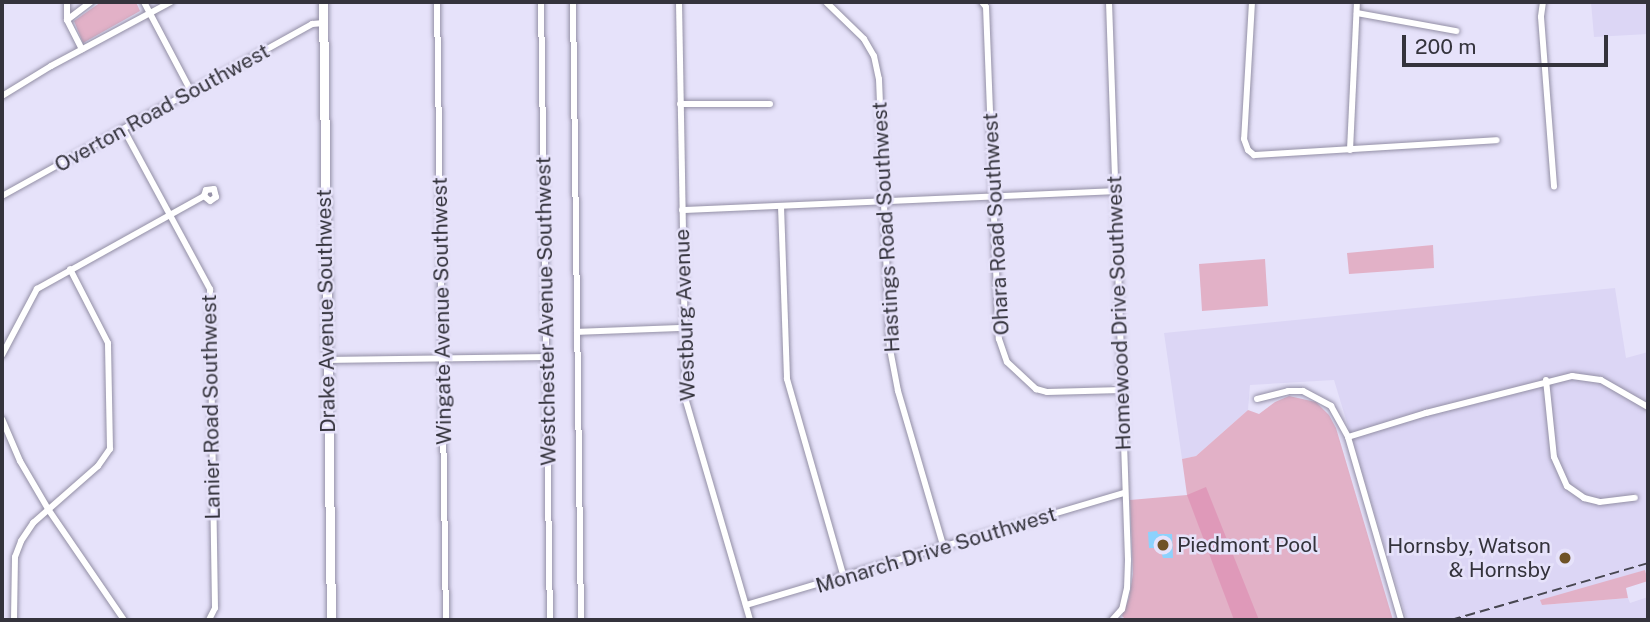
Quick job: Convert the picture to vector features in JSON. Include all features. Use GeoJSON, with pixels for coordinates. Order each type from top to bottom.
{"type":"FeatureCollection","features":[{"type":"Feature","properties":{"kind":"street"},"geometry":{"type":"LineString","coordinates":[[67,2],[67,20],[82,49]]}},
{"type":"Feature","properties":{"kind":"street"},"geometry":{"type":"LineString","coordinates":[[67,20],[92,2]]}},
{"type":"Feature","properties":{"kind":"street"},"geometry":{"type":"LineString","coordinates":[[144,2],[191,90]]}},
{"type":"Feature","properties":{"kind":"street"},"geometry":{"type":"LineString","coordinates":[[2,96],[82,49],[171,2]]}},
{"type":"Feature","properties":{"kind":"street","name":"Drake Avenue Southwest"},"geometry":{"type":"LineString","coordinates":[[323,2],[331,620]]}},
{"type":"Feature","properties":{"kind":"street","name":"Wingate Avenue Southwest"},"geometry":{"type":"LineString","coordinates":[[437,2],[446,620]]}},
{"type":"Feature","properties":{"kind":"street","name":"Westchester Avenue Southwest"},"geometry":{"type":"LineString","coordinates":[[541,2],[550,620]]}},
{"type":"Feature","properties":{"kind":"street","name":"Westchester Avenue Southwest"},"geometry":{"type":"LineString","coordinates":[[573,2],[581,620]]}},
{"type":"Feature","properties":{"kind":"street","name":"Westburg Avenue"},"geometry":{"type":"LineString","coordinates":[[679,2],[686,401],[750,620]]}},
{"type":"Feature","properties":{"kind":"street","name":"Hastings Road Southwest"},"geometry":{"type":"LineString","coordinates":[[826,2],[864,39],[874,56],[879,79],[887,303],[892,359],[898,391],[944,548]]}},
{"type":"Feature","properties":{"kind":"street","name":"Ohara Road Southwest"},"geometry":{"type":"LineString","coordinates":[[982,2],[986,6],[999,340],[1007,362],[1036,389],[1047,392],[1122,390]]}},
{"type":"Feature","properties":{"kind":"street","name":"Homewood Drive Southwest"},"geometry":{"type":"LineString","coordinates":[[1109,2],[1127,588],[1122,609],[1112,620]]}},
{"type":"Feature","properties":{"kind":"street"},"geometry":{"type":"LineString","coordinates":[[1252,2],[1244,139],[1248,150],[1254,155],[1497,140]]}},
{"type":"Feature","properties":{"kind":"street"},"geometry":{"type":"LineString","coordinates":[[1350,150],[1357,2]]}},
{"type":"Feature","properties":{"kind":"street"},"geometry":{"type":"LineString","coordinates":[[1543,2],[1541,17],[1554,187]]}},
{"type":"Feature","properties":{"kind":"street"},"geometry":{"type":"LineString","coordinates":[[1357,13],[1456,32]]}},
{"type":"Feature","properties":{"kind":"street","name":"Overton Road Southwest"},"geometry":{"type":"LineString","coordinates":[[2,196],[312,24],[324,23]]}},
{"type":"Feature","properties":{"kind":"street"},"geometry":{"type":"LineString","coordinates":[[680,104],[770,104]]}},
{"type":"Feature","properties":{"kind":"street","name":"Lanier Road Southwest"},"geometry":{"type":"LineString","coordinates":[[124,130],[210,289],[215,608],[209,620]]}},
{"type":"Feature","properties":{"kind":"street"},"geometry":{"type":"LineString","coordinates":[[682,210],[1115,191]]}},
{"type":"Feature","properties":{"kind":"street"},"geometry":{"type":"LineString","coordinates":[[2,355],[37,289],[204,196]]}},
{"type":"Feature","properties":{"kind":"street"},"geometry":{"type":"LineString","coordinates":[[780,206],[787,379],[844,578]]}},
{"type":"Feature","properties":{"kind":"street"},"geometry":{"type":"LineString","coordinates":[[14,620],[15,557],[33,523],[98,466],[110,449],[108,343],[70,269]]}},
{"type":"Feature","properties":{"kind":"street"},"geometry":{"type":"LineString","coordinates":[[577,332],[683,328]]}},
{"type":"Feature","properties":{"kind":"street"},"geometry":{"type":"LineString","coordinates":[[327,360],[546,357]]}},
{"type":"Feature","properties":{"kind":"street"},"geometry":{"type":"LineString","coordinates":[[1348,437],[1546,380],[1572,376],[1601,380],[1648,407]]}},
{"type":"Feature","properties":{"kind":"street"},"geometry":{"type":"LineString","coordinates":[[1546,380],[1554,457],[1567,486],[1584,498],[1600,502],[1635,498]]}},
{"type":"Feature","properties":{"kind":"street"},"geometry":{"type":"LineString","coordinates":[[1257,399],[1288,391],[1318,397],[1331,407],[1348,437],[1401,620]]}},
{"type":"Feature","properties":{"kind":"street"},"geometry":{"type":"LineString","coordinates":[[2,419],[20,461],[48,509],[124,620]]}},
{"type":"Feature","properties":{"kind":"street","name":"Monarch Drive Southwest"},"geometry":{"type":"LineString","coordinates":[[746,605],[1125,493]]}},
{"type":"Feature","properties":{"kind":"shaded area"},"geometry":{"type":"Polygon","coordinates":[[[101,2],[136,2],[140,11],[83,43],[74,21],[101,2]]]}},
{"type":"Feature","properties":{"kind":"shaded area"},"geometry":{"type":"Polygon","coordinates":[[[1591,2],[1648,2],[1648,34],[1594,37],[1591,2]]]}},
{"type":"Feature","properties":{"kind":"shaded area"},"geometry":{"type":"Polygon","coordinates":[[[1433,245],[1434,268],[1349,274],[1347,253],[1433,245]]]}},
{"type":"Feature","properties":{"kind":"shaded area"},"geometry":{"type":"Polygon","coordinates":[[[1265,259],[1268,306],[1202,311],[1199,264],[1265,259]]]}},
{"type":"Feature","properties":{"kind":"shaded area"},"geometry":{"type":"Polygon","coordinates":[[[1615,288],[1626,358],[1648,352],[1648,577],[1645,570],[1542,605],[1628,598],[1630,603],[1648,597],[1648,620],[1407,620],[1334,380],[1250,385],[1248,410],[1196,456],[1182,459],[1164,333],[1615,288]]]}},
{"type":"Feature","properties":{"kind":"shaded area"},"geometry":{"type":"Polygon","coordinates":[[[1289,396],[1316,402],[1329,415],[1336,428],[1393,620],[1126,620],[1122,616],[1129,598],[1133,574],[1130,500],[1187,495],[1182,459],[1196,456],[1248,410],[1259,414],[1289,396]]]}},
{"type":"Feature","properties":{"kind":"shaded area"},"geometry":{"type":"Polygon","coordinates":[[[1206,487],[1259,620],[1234,620],[1187,495],[1206,487]]]}},
{"type":"Feature","properties":{"kind":"shaded area"},"geometry":{"type":"Polygon","coordinates":[[[1645,570],[1648,581],[1626,588],[1628,598],[1542,605],[1540,600],[1645,570]]]}},
{"type":"Feature","properties":{"kind":"water"},"geometry":{"type":"Polygon","coordinates":[[[1157,531],[1158,534],[1172,534],[1173,558],[1163,558],[1160,548],[1149,548],[1148,532],[1157,531]]]}},
{"type":"Feature","properties":{"kind":"railway"},"geometry":{"type":"LineString","coordinates":[[1451,620],[1648,563]]}},
{"type":"Feature","properties":{"kind":"place","name":"Piedmont Pool"},"geometry":{"type":"Point","coordinates":[1163,545]}},
{"type":"Feature","properties":{"kind":"place","name":"Hornsby, Watson & Hornsby"},"geometry":{"type":"Point","coordinates":[1565,558]}}]}
